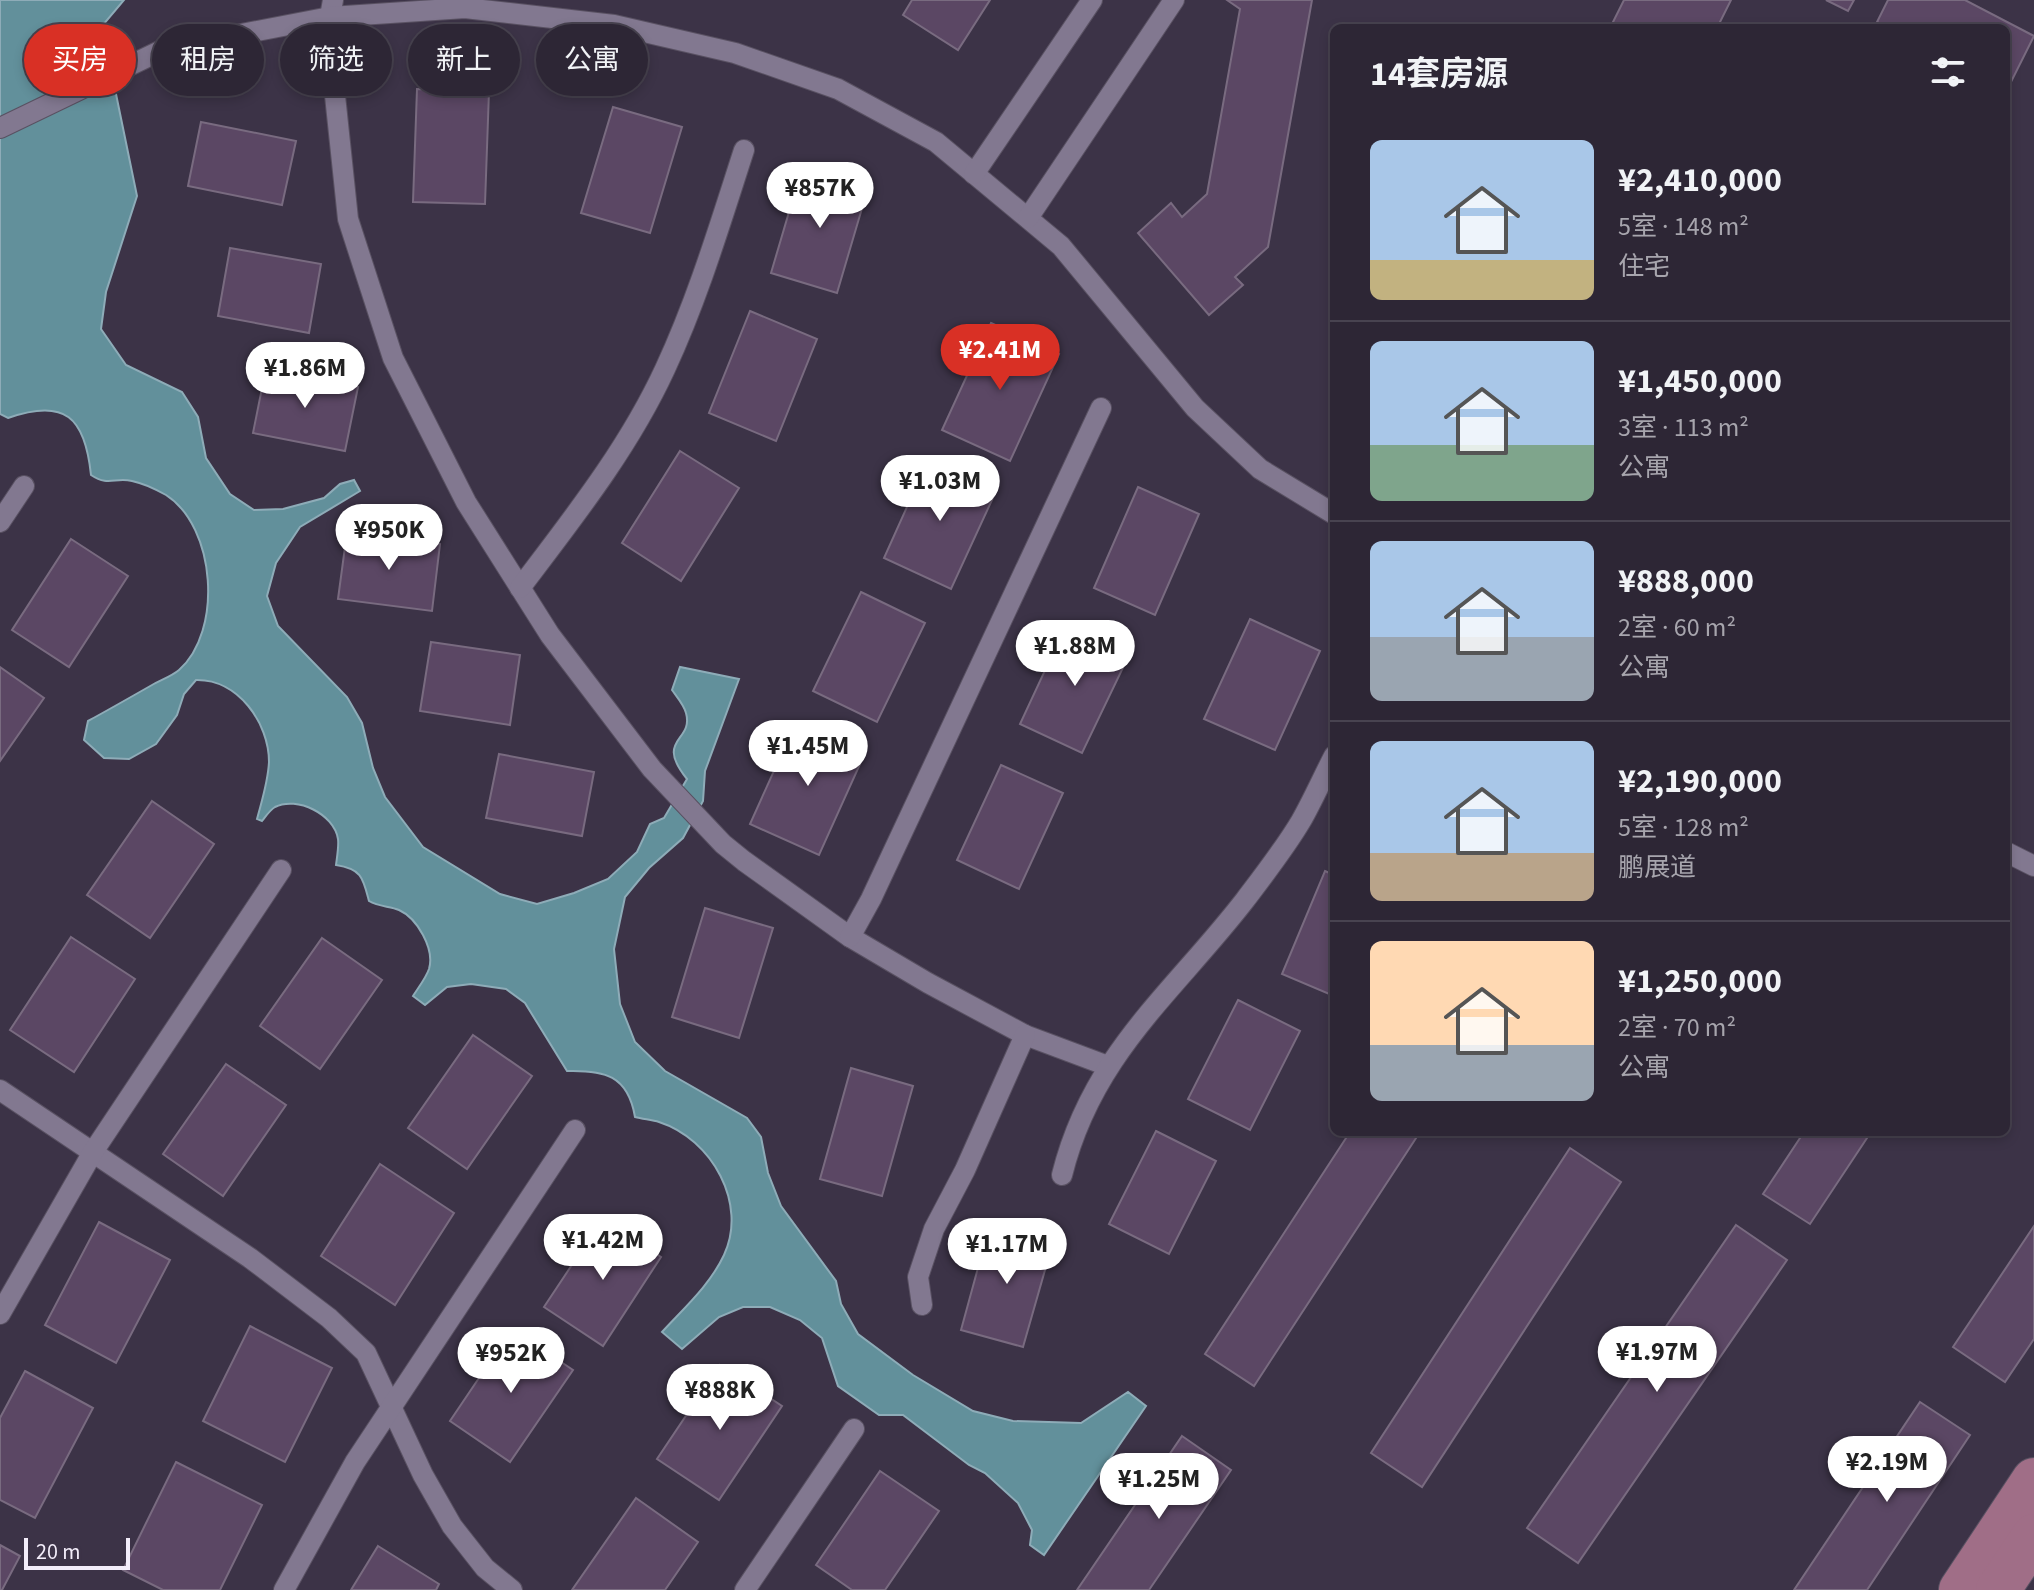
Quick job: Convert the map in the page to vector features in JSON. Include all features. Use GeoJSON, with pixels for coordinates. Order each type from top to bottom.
{"type":"FeatureCollection","features":[{"type":"Feature","properties":{"kind":"street"},"geometry":{"type":"LineString","coordinates":[[1961,1590],[2034,1480]]}},
{"type":"Feature","properties":{"kind":"street"},"geometry":{"type":"LineString","coordinates":[[1998,1590],[2034,1536]]}},
{"type":"Feature","properties":{"kind":"lane"},"geometry":{"type":"LineString","coordinates":[[974,174],[1092,0]]}},
{"type":"Feature","properties":{"kind":"lane"},"geometry":{"type":"LineString","coordinates":[[1028,218],[1174,0]]}},
{"type":"Feature","properties":{"kind":"lane"},"geometry":{"type":"LineString","coordinates":[[331,8],[348,219],[393,358],[466,502],[550,635],[652,769],[723,844],[850,937],[928,983],[1025,1035],[1108,1066]]}},
{"type":"Feature","properties":{"kind":"lane"},"geometry":{"type":"LineString","coordinates":[[0,128],[164,49],[331,8],[465,8],[614,25],[735,53],[838,89],[936,142],[1061,246],[1195,408],[1260,469],[1330,512]]}},
{"type":"Feature","properties":{"kind":"lane"},"geometry":{"type":"LineString","coordinates":[[520,588],[607,472],[664,371],[701,283],[744,150]]}},
{"type":"Feature","properties":{"kind":"lane"},"geometry":{"type":"LineString","coordinates":[[850,937],[871,899],[1101,408]]}},
{"type":"Feature","properties":{"kind":"lane"},"geometry":{"type":"LineString","coordinates":[[0,522],[24,486]]}},
{"type":"Feature","properties":{"kind":"lane"},"geometry":{"type":"LineString","coordinates":[[1062,1175],[1071,1137],[1108,1066],[1157,1001],[1244,901],[1300,822],[1330,764]]}},
{"type":"Feature","properties":{"kind":"lane"},"geometry":{"type":"LineString","coordinates":[[2010,854],[2034,866]]}},
{"type":"Feature","properties":{"kind":"lane"},"geometry":{"type":"LineString","coordinates":[[0,1314],[93,1152],[281,870]]}},
{"type":"Feature","properties":{"kind":"lane"},"geometry":{"type":"LineString","coordinates":[[922,1305],[918,1277],[934,1229],[965,1170],[1025,1035]]}},
{"type":"Feature","properties":{"kind":"lane"},"geometry":{"type":"LineString","coordinates":[[0,1090],[250,1258],[329,1318],[366,1353],[423,1475],[452,1526],[485,1568],[512,1590]]}},
{"type":"Feature","properties":{"kind":"lane"},"geometry":{"type":"LineString","coordinates":[[284,1590],[355,1462],[575,1130]]}},
{"type":"Feature","properties":{"kind":"lane"},"geometry":{"type":"LineString","coordinates":[[745,1590],[854,1429]]}},
{"type":"Feature","properties":{"kind":"shaded area"},"geometry":{"type":"Polygon","coordinates":[[[0,0],[124,0],[104,24],[24,24],[24,96],[116,96],[137,196],[106,292],[101,329],[126,365],[182,392],[198,417],[206,458],[230,494],[254,510],[283,509],[324,498],[340,484],[354,480],[360,491],[300,527],[276,563],[267,596],[278,626],[347,697],[362,723],[373,768],[385,797],[423,847],[500,894],[537,904],[608,879],[637,852],[650,824],[664,818],[687,779],[674,755],[674,748],[687,722],[684,707],[672,690],[680,667],[739,679],[705,771],[703,801],[683,838],[649,868],[625,897],[614,949],[620,1004],[635,1042],[665,1071],[747,1118],[761,1137],[768,1173],[781,1206],[836,1281],[841,1304],[858,1334],[913,1375],[973,1411],[1013,1421],[1081,1423],[1128,1392],[1146,1406],[1044,1555],[1030,1545],[1032,1530],[1018,1503],[985,1473],[969,1465],[903,1415],[879,1415],[838,1386],[822,1338],[800,1320],[770,1307],[743,1307],[719,1317],[682,1349],[662,1332],[712,1276],[724,1255],[730,1235],[728,1195],[709,1158],[678,1131],[659,1122],[635,1117],[627,1092],[612,1078],[592,1072],[567,1071],[525,1003],[506,989],[471,984],[447,987],[425,1005],[413,996],[429,969],[429,952],[423,935],[406,914],[369,901],[360,876],[351,869],[336,865],[338,839],[330,822],[313,810],[294,804],[275,807],[262,821],[257,819],[267,777],[268,747],[257,719],[238,695],[211,682],[196,680],[184,694],[177,715],[156,744],[129,759],[104,758],[84,740],[88,721],[176,672],[193,653],[203,631],[207,606],[208,580],[204,554],[183,510],[166,495],[136,482],[107,481],[91,475],[84,439],[69,417],[44,410],[8,418],[0,414],[0,0]]]}},
{"type":"Feature","properties":{"kind":"building"},"geometry":{"type":"Polygon","coordinates":[[[912,0],[990,0],[958,50],[903,15],[912,0]]]}},
{"type":"Feature","properties":{"kind":"building"},"geometry":{"type":"Polygon","coordinates":[[[1227,0],[1312,0],[1268,247],[1235,277],[1243,285],[1209,315],[1138,233],[1171,203],[1182,217],[1207,194],[1240,9],[1227,0]]]}},
{"type":"Feature","properties":{"kind":"building"},"geometry":{"type":"Polygon","coordinates":[[[1624,0],[1731,0],[1719,24],[1612,24],[1624,0]]]}},
{"type":"Feature","properties":{"kind":"building"},"geometry":{"type":"Polygon","coordinates":[[[1826,0],[1854,0],[1848,11],[1826,0]]]}},
{"type":"Feature","properties":{"kind":"building"},"geometry":{"type":"Polygon","coordinates":[[[1888,0],[1965,0],[2034,36],[2010,84],[2010,24],[1877,22],[1888,0]]]}},
{"type":"Feature","properties":{"kind":"building"},"geometry":{"type":"Polygon","coordinates":[[[417,96],[489,96],[485,204],[413,202],[417,96]]]}},
{"type":"Feature","properties":{"kind":"building"},"geometry":{"type":"Polygon","coordinates":[[[613,107],[682,127],[650,233],[581,213],[613,107]]]}},
{"type":"Feature","properties":{"kind":"building"},"geometry":{"type":"Polygon","coordinates":[[[201,122],[296,141],[282,205],[188,186],[201,122]]]}},
{"type":"Feature","properties":{"kind":"building"},"geometry":{"type":"Polygon","coordinates":[[[802,168],[868,188],[837,293],[771,273],[802,168]]]}},
{"type":"Feature","properties":{"kind":"building"},"geometry":{"type":"Polygon","coordinates":[[[230,248],[321,264],[309,333],[218,316],[230,248]]]}},
{"type":"Feature","properties":{"kind":"building"},"geometry":{"type":"Polygon","coordinates":[[[750,311],[817,339],[776,441],[709,413],[750,311]]]}},
{"type":"Feature","properties":{"kind":"building"},"geometry":{"type":"Polygon","coordinates":[[[991,323],[1059,354],[1010,461],[942,430],[991,323]]]}},
{"type":"Feature","properties":{"kind":"building"},"geometry":{"type":"Polygon","coordinates":[[[266,368],[358,387],[345,451],[253,433],[266,368]]]}},
{"type":"Feature","properties":{"kind":"building"},"geometry":{"type":"Polygon","coordinates":[[[680,451],[739,488],[681,581],[622,543],[680,451]]]}},
{"type":"Feature","properties":{"kind":"building"},"geometry":{"type":"Polygon","coordinates":[[[929,458],[997,489],[951,589],[884,558],[929,458]]]}},
{"type":"Feature","properties":{"kind":"building"},"geometry":{"type":"Polygon","coordinates":[[[1138,487],[1199,514],[1155,615],[1094,588],[1138,487]]]}},
{"type":"Feature","properties":{"kind":"building"},"geometry":{"type":"Polygon","coordinates":[[[347,532],[440,544],[432,611],[338,599],[347,532]]]}},
{"type":"Feature","properties":{"kind":"building"},"geometry":{"type":"Polygon","coordinates":[[[71,539],[128,576],[69,667],[12,630],[71,539]]]}},
{"type":"Feature","properties":{"kind":"building"},"geometry":{"type":"Polygon","coordinates":[[[861,592],[925,623],[877,722],[813,691],[861,592]]]}},
{"type":"Feature","properties":{"kind":"building"},"geometry":{"type":"Polygon","coordinates":[[[1250,619],[1320,651],[1275,750],[1204,719],[1250,619]]]}},
{"type":"Feature","properties":{"kind":"building"},"geometry":{"type":"Polygon","coordinates":[[[1067,623],[1130,653],[1082,753],[1020,724],[1067,623]]]}},
{"type":"Feature","properties":{"kind":"building"},"geometry":{"type":"Polygon","coordinates":[[[431,642],[520,655],[510,725],[420,711],[431,642]]]}},
{"type":"Feature","properties":{"kind":"building"},"geometry":{"type":"Polygon","coordinates":[[[0,667],[44,698],[0,761],[0,667]]]}},
{"type":"Feature","properties":{"kind":"building"},"geometry":{"type":"Polygon","coordinates":[[[796,722],[865,753],[819,855],[750,824],[796,722]]]}},
{"type":"Feature","properties":{"kind":"building"},"geometry":{"type":"Polygon","coordinates":[[[499,754],[594,772],[582,836],[486,818],[499,754]]]}},
{"type":"Feature","properties":{"kind":"building"},"geometry":{"type":"Polygon","coordinates":[[[1001,765],[1063,793],[1019,889],[957,860],[1001,765]]]}},
{"type":"Feature","properties":{"kind":"building"},"geometry":{"type":"Polygon","coordinates":[[[152,801],[214,844],[150,938],[87,895],[152,801]]]}},
{"type":"Feature","properties":{"kind":"building"},"geometry":{"type":"Polygon","coordinates":[[[1325,871],[1330,873],[1330,994],[1282,974],[1325,871]]]}},
{"type":"Feature","properties":{"kind":"building"},"geometry":{"type":"Polygon","coordinates":[[[705,908],[773,928],[739,1038],[672,1017],[705,908]]]}},
{"type":"Feature","properties":{"kind":"building"},"geometry":{"type":"Polygon","coordinates":[[[71,937],[135,979],[74,1072],[10,1030],[71,937]]]}},
{"type":"Feature","properties":{"kind":"building"},"geometry":{"type":"Polygon","coordinates":[[[322,938],[382,980],[320,1069],[260,1026],[322,938]]]}},
{"type":"Feature","properties":{"kind":"building"},"geometry":{"type":"Polygon","coordinates":[[[1238,1000],[1300,1031],[1250,1130],[1188,1099],[1238,1000]]]}},
{"type":"Feature","properties":{"kind":"building"},"geometry":{"type":"Polygon","coordinates":[[[473,1035],[532,1076],[467,1169],[408,1128],[473,1035]]]}},
{"type":"Feature","properties":{"kind":"building"},"geometry":{"type":"Polygon","coordinates":[[[226,1064],[286,1105],[223,1196],[163,1154],[226,1064]]]}},
{"type":"Feature","properties":{"kind":"building"},"geometry":{"type":"Polygon","coordinates":[[[851,1068],[913,1086],[882,1196],[820,1179],[851,1068]]]}},
{"type":"Feature","properties":{"kind":"building"},"geometry":{"type":"Polygon","coordinates":[[[1156,1131],[1216,1161],[1169,1254],[1109,1224],[1156,1131]]]}},
{"type":"Feature","properties":{"kind":"building"},"geometry":{"type":"Polygon","coordinates":[[[1347,1136],[1417,1136],[1254,1386],[1205,1354],[1347,1136]]]}},
{"type":"Feature","properties":{"kind":"building"},"geometry":{"type":"Polygon","coordinates":[[[1801,1136],[1868,1136],[1810,1224],[1763,1194],[1801,1136]]]}},
{"type":"Feature","properties":{"kind":"building"},"geometry":{"type":"Polygon","coordinates":[[[1570,1148],[1621,1182],[1422,1487],[1371,1453],[1570,1148]]]}},
{"type":"Feature","properties":{"kind":"building"},"geometry":{"type":"Polygon","coordinates":[[[380,1164],[454,1213],[395,1305],[321,1256],[380,1164]]]}},
{"type":"Feature","properties":{"kind":"building"},"geometry":{"type":"Polygon","coordinates":[[[603,1218],[661,1257],[603,1346],[544,1307],[603,1218]]]}},
{"type":"Feature","properties":{"kind":"building"},"geometry":{"type":"Polygon","coordinates":[[[99,1222],[170,1260],[116,1363],[45,1325],[99,1222]]]}},
{"type":"Feature","properties":{"kind":"building"},"geometry":{"type":"Polygon","coordinates":[[[990,1224],[1053,1242],[1023,1347],[961,1330],[990,1224]]]}},
{"type":"Feature","properties":{"kind":"building"},"geometry":{"type":"Polygon","coordinates":[[[1736,1225],[1787,1260],[1578,1563],[1527,1528],[1736,1225]]]}},
{"type":"Feature","properties":{"kind":"building"},"geometry":{"type":"Polygon","coordinates":[[[2034,1226],[2034,1339],[2005,1382],[1953,1347],[2034,1226]]]}},
{"type":"Feature","properties":{"kind":"building"},"geometry":{"type":"Polygon","coordinates":[[[250,1326],[332,1368],[285,1462],[203,1421],[250,1326]]]}},
{"type":"Feature","properties":{"kind":"building"},"geometry":{"type":"Polygon","coordinates":[[[512,1329],[573,1370],[510,1462],[450,1421],[512,1329]]]}},
{"type":"Feature","properties":{"kind":"building"},"geometry":{"type":"Polygon","coordinates":[[[720,1365],[782,1406],[719,1500],[657,1459],[720,1365]]]}},
{"type":"Feature","properties":{"kind":"building"},"geometry":{"type":"Polygon","coordinates":[[[25,1371],[93,1408],[35,1518],[0,1500],[0,1418],[25,1371]]]}},
{"type":"Feature","properties":{"kind":"building"},"geometry":{"type":"Polygon","coordinates":[[[1920,1402],[1970,1435],[1867,1590],[1794,1590],[1920,1402]]]}},
{"type":"Feature","properties":{"kind":"building"},"geometry":{"type":"Polygon","coordinates":[[[1182,1436],[1231,1470],[1149,1590],[1077,1590],[1182,1436]]]}},
{"type":"Feature","properties":{"kind":"building"},"geometry":{"type":"Polygon","coordinates":[[[176,1462],[262,1505],[220,1590],[163,1590],[123,1570],[176,1462]]]}},
{"type":"Feature","properties":{"kind":"building"},"geometry":{"type":"Polygon","coordinates":[[[880,1471],[939,1511],[885,1590],[852,1590],[816,1565],[880,1471]]]}},
{"type":"Feature","properties":{"kind":"building"},"geometry":{"type":"Polygon","coordinates":[[[636,1498],[698,1542],[665,1590],[572,1590],[636,1498]]]}},
{"type":"Feature","properties":{"kind":"building"},"geometry":{"type":"Polygon","coordinates":[[[0,1545],[20,1556],[2,1590],[0,1590],[0,1545]]]}},
{"type":"Feature","properties":{"kind":"building"},"geometry":{"type":"Polygon","coordinates":[[[378,1546],[439,1584],[436,1590],[351,1590],[378,1546]]]}}]}
